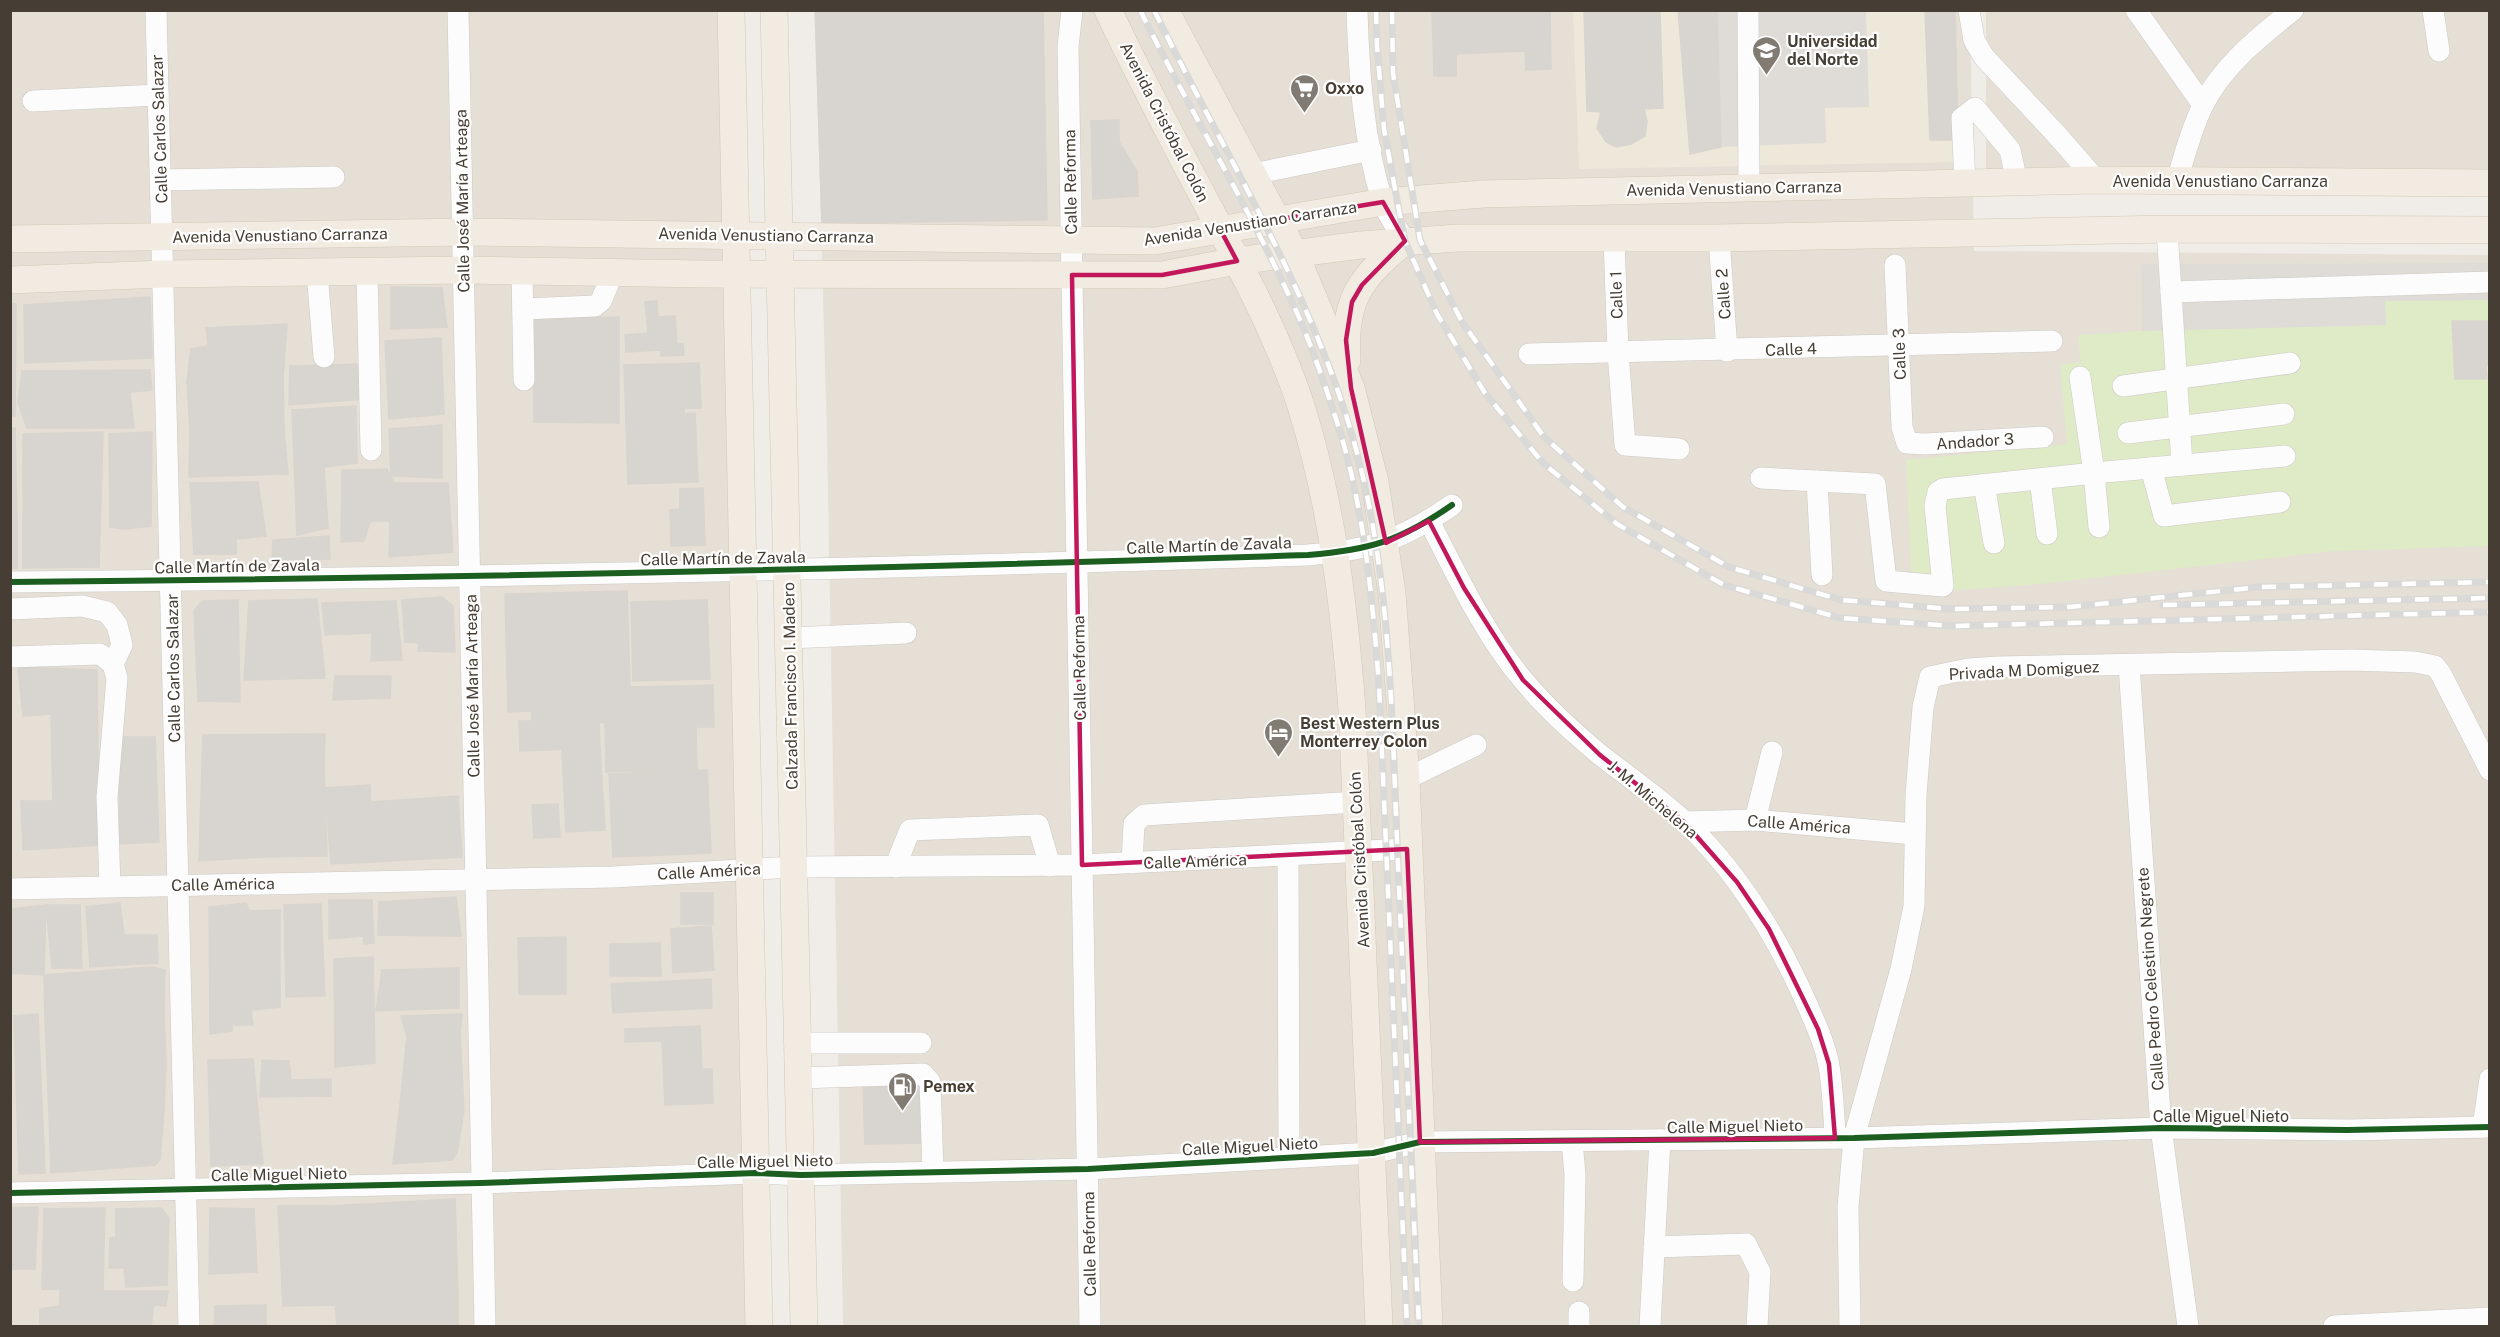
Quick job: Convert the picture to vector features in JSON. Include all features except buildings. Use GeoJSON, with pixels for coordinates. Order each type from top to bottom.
{"type":"FeatureCollection","features":[{"type":"Feature","properties":{"kind":"main road"},"geometry":{"type":"LineString","coordinates":[[731,10],[759,1326]]}},
{"type":"Feature","properties":{"kind":"main road","name":"Calzada Francisco I. Madero"},"geometry":{"type":"LineString","coordinates":[[774,10],[804,1326]]}},
{"type":"Feature","properties":{"kind":"main road","name":"Avenida Cristóbal Colón"},"geometry":{"type":"LineString","coordinates":[[1108,10],[1269,328],[1300,404],[1320,471],[1336,553],[1347,639],[1357,802],[1378,1326]]}},
{"type":"Feature","properties":{"kind":"main road"},"geometry":{"type":"LineString","coordinates":[[1165,10],[1294,254],[1351,388]]}},
{"type":"Feature","properties":{"kind":"main road","name":"Avenida Venustiano Carranza"},"geometry":{"type":"LineString","coordinates":[[10,239],[464,232],[1155,241],[1383,202],[1483,194],[2096,180],[2490,183]]}},
{"type":"Feature","properties":{"kind":"main road"},"geometry":{"type":"LineString","coordinates":[[10,280],[164,274],[464,270],[737,274],[1162,275],[1237,261],[1405,241],[2168,230],[2490,230]]}},
{"type":"Feature","properties":{"kind":"main road"},"geometry":{"type":"LineString","coordinates":[[1405,241],[1376,267],[1352,302],[1346,322],[1346,340],[1351,388],[1375,482],[1392,593],[1406,779],[1407,849],[1429,1326]]}},
{"type":"Feature","properties":{"kind":"street","name":"Calle Carlos Salazar"},"geometry":{"type":"LineString","coordinates":[[156,10],[189,1326]]}},
{"type":"Feature","properties":{"kind":"street","name":"Calle José María Arteaga"},"geometry":{"type":"LineString","coordinates":[[458,10],[485,1326]]}},
{"type":"Feature","properties":{"kind":"street","name":"Calle Reforma"},"geometry":{"type":"LineString","coordinates":[[1072,10],[1068,47],[1090,1326]]}},
{"type":"Feature","properties":{"kind":"street"},"geometry":{"type":"LineString","coordinates":[[1357,10],[1359,64],[1371,150],[1383,202],[1405,241]]}},
{"type":"Feature","properties":{"kind":"street"},"geometry":{"type":"LineString","coordinates":[[1748,10],[1749,188]]}},
{"type":"Feature","properties":{"kind":"street"},"geometry":{"type":"LineString","coordinates":[[1970,10],[1974,40],[1984,57],[2096,180]]}},
{"type":"Feature","properties":{"kind":"street"},"geometry":{"type":"LineString","coordinates":[[2136,10],[2203,105]]}},
{"type":"Feature","properties":{"kind":"street"},"geometry":{"type":"LineString","coordinates":[[2176,181],[2203,105],[2229,68],[2253,44],[2294,10]]}},
{"type":"Feature","properties":{"kind":"street"},"geometry":{"type":"LineString","coordinates":[[2433,10],[2439,51]]}},
{"type":"Feature","properties":{"kind":"street"},"geometry":{"type":"LineString","coordinates":[[33,101],[158,94]]}},
{"type":"Feature","properties":{"kind":"street"},"geometry":{"type":"LineString","coordinates":[[1965,183],[1962,118],[1975,108],[2010,150],[2017,182]]}},
{"type":"Feature","properties":{"kind":"street"},"geometry":{"type":"LineString","coordinates":[[1253,174],[1371,150]]}},
{"type":"Feature","properties":{"kind":"street"},"geometry":{"type":"LineString","coordinates":[[161,180],[334,177]]}},
{"type":"Feature","properties":{"kind":"street"},"geometry":{"type":"LineString","coordinates":[[2168,230],[2182,465]]}},
{"type":"Feature","properties":{"kind":"street","name":"Calle 1"},"geometry":{"type":"LineString","coordinates":[[1614,238],[1618,352],[1625,445],[1679,449]]}},
{"type":"Feature","properties":{"kind":"street","name":"Calle 2"},"geometry":{"type":"LineString","coordinates":[[1719,238],[1727,351]]}},
{"type":"Feature","properties":{"kind":"street","name":"Calle 3"},"geometry":{"type":"LineString","coordinates":[[1895,265],[1902,427],[1907,443]]}},
{"type":"Feature","properties":{"kind":"street"},"geometry":{"type":"LineString","coordinates":[[522,271],[524,380]]}},
{"type":"Feature","properties":{"kind":"street"},"geometry":{"type":"LineString","coordinates":[[317,272],[324,357]]}},
{"type":"Feature","properties":{"kind":"street"},"geometry":{"type":"LineString","coordinates":[[368,272],[371,450]]}},
{"type":"Feature","properties":{"kind":"street"},"geometry":{"type":"LineString","coordinates":[[523,309],[595,306],[601,302],[613,273]]}},
{"type":"Feature","properties":{"kind":"street"},"geometry":{"type":"LineString","coordinates":[[2171,292],[2490,282]]}},
{"type":"Feature","properties":{"kind":"street","name":"Calle 4"},"geometry":{"type":"LineString","coordinates":[[1529,354],[2052,342]]}},
{"type":"Feature","properties":{"kind":"street"},"geometry":{"type":"LineString","coordinates":[[2123,386],[2290,363]]}},
{"type":"Feature","properties":{"kind":"street"},"geometry":{"type":"LineString","coordinates":[[2080,377],[2094,473],[2099,527]]}},
{"type":"Feature","properties":{"kind":"street"},"geometry":{"type":"LineString","coordinates":[[2128,433],[2284,414]]}},
{"type":"Feature","properties":{"kind":"street","name":"Andador 3"},"geometry":{"type":"LineString","coordinates":[[1907,443],[2043,437]]}},
{"type":"Feature","properties":{"kind":"street"},"geometry":{"type":"LineString","coordinates":[[1761,478],[1875,483],[1886,581],[1943,586],[1936,498],[1938,492],[1943,489],[2285,456]]}},
{"type":"Feature","properties":{"kind":"street"},"geometry":{"type":"LineString","coordinates":[[2151,468],[2164,516],[2280,502]]}},
{"type":"Feature","properties":{"kind":"street"},"geometry":{"type":"LineString","coordinates":[[2040,479],[2047,534]]}},
{"type":"Feature","properties":{"kind":"street"},"geometry":{"type":"LineString","coordinates":[[1817,480],[1822,575]]}},
{"type":"Feature","properties":{"kind":"street"},"geometry":{"type":"LineString","coordinates":[[1984,484],[1995,543]]}},
{"type":"Feature","properties":{"kind":"street","name":"Calle Martín de Zavala"},"geometry":{"type":"LineString","coordinates":[[10,582],[787,571],[1336,553],[1386,543],[1429,521],[1452,505]]}},
{"type":"Feature","properties":{"kind":"street","name":"J. M. Michelena"},"geometry":{"type":"LineString","coordinates":[[1429,521],[1464,588],[1495,640],[1523,680],[1558,717],[1592,747],[1684,822],[1737,882],[1769,929],[1798,984],[1818,1029],[1829,1064],[1845,1138]]}},
{"type":"Feature","properties":{"kind":"street"},"geometry":{"type":"LineString","coordinates":[[10,609],[82,606],[107,612],[117,625],[122,645],[114,664],[117,678],[116,701],[107,796],[110,886]]}},
{"type":"Feature","properties":{"kind":"street"},"geometry":{"type":"LineString","coordinates":[[789,639],[906,633]]}},
{"type":"Feature","properties":{"kind":"street"},"geometry":{"type":"LineString","coordinates":[[10,657],[100,654],[114,664]]}},
{"type":"Feature","properties":{"kind":"street","name":"Privada M Domiguez"},"geometry":{"type":"LineString","coordinates":[[1845,1138],[1909,935],[1914,906],[1914,834],[1923,707],[1930,677],[1968,669],[2351,660],[2415,662],[2435,666],[2449,687],[2490,770]]}},
{"type":"Feature","properties":{"kind":"street","name":"Calle Pedro Celestino Negrete"},"geometry":{"type":"LineString","coordinates":[[2129,665],[2161,1128],[2188,1326]]}},
{"type":"Feature","properties":{"kind":"street"},"geometry":{"type":"LineString","coordinates":[[1406,779],[1476,745]]}},
{"type":"Feature","properties":{"kind":"street"},"geometry":{"type":"LineString","coordinates":[[1755,820],[1772,752]]}},
{"type":"Feature","properties":{"kind":"street"},"geometry":{"type":"LineString","coordinates":[[1132,863],[1134,824],[1144,815],[1357,802]]}},
{"type":"Feature","properties":{"kind":"street","name":"Calle América"},"geometry":{"type":"LineString","coordinates":[[1684,822],[1755,820],[1914,834]]}},
{"type":"Feature","properties":{"kind":"street"},"geometry":{"type":"LineString","coordinates":[[895,867],[910,830],[1038,825],[1050,866]]}},
{"type":"Feature","properties":{"kind":"street","name":"Calle América"},"geometry":{"type":"LineString","coordinates":[[10,889],[614,877],[794,867],[1050,866],[1288,857],[1407,849]]}},
{"type":"Feature","properties":{"kind":"street"},"geometry":{"type":"LineString","coordinates":[[1288,857],[1289,1157]]}},
{"type":"Feature","properties":{"kind":"street"},"geometry":{"type":"LineString","coordinates":[[798,1043],[921,1043]]}},
{"type":"Feature","properties":{"kind":"street"},"geometry":{"type":"LineString","coordinates":[[799,1078],[923,1074],[930,1082],[933,1172]]}},
{"type":"Feature","properties":{"kind":"street"},"geometry":{"type":"LineString","coordinates":[[2486,1127],[2490,1079]]}},
{"type":"Feature","properties":{"kind":"street","name":"Calle Miguel Nieto"},"geometry":{"type":"LineString","coordinates":[[10,1192],[481,1183],[756,1173],[1088,1169],[1372,1153],[1420,1142],[1845,1138],[2161,1128],[2347,1130],[2486,1127]]}},
{"type":"Feature","properties":{"kind":"street"},"geometry":{"type":"LineString","coordinates":[[1845,1138],[1850,1326]]}},
{"type":"Feature","properties":{"kind":"street"},"geometry":{"type":"LineString","coordinates":[[1650,1326],[1660,1140]]}},
{"type":"Feature","properties":{"kind":"street"},"geometry":{"type":"LineString","coordinates":[[1572,1141],[1575,1175],[1573,1281]]}},
{"type":"Feature","properties":{"kind":"street"},"geometry":{"type":"LineString","coordinates":[[1654,1248],[1746,1244],[1760,1272],[1757,1326]]}},
{"type":"Feature","properties":{"kind":"street"},"geometry":{"type":"LineString","coordinates":[[2334,1326],[2490,1318]]}},
{"type":"Feature","properties":{"kind":"highlighted area"},"geometry":{"type":"Polygon","coordinates":[[[1383,202],[1405,241],[1362,285],[1352,302],[1346,340],[1351,388],[1386,543],[1429,521],[1464,588],[1523,680],[1600,755],[1684,822],[1737,882],[1769,929],[1818,1029],[1829,1064],[1835,1138],[1420,1142],[1407,849],[1082,865],[1072,275],[1162,275],[1237,261],[1220,229],[1383,202]]]}},
{"type":"Feature","properties":{"kind":"shaded area"},"geometry":{"type":"Polygon","coordinates":[[[10,11],[731,11],[756,1326],[11,1326],[10,11]]]}},
{"type":"Feature","properties":{"kind":"shaded area"},"geometry":{"type":"Polygon","coordinates":[[[815,11],[1970,11],[1974,251],[2489,255],[2489,1326],[843,1326],[827,436],[815,11]]]}},
{"type":"Feature","properties":{"kind":"shaded area","name":"Universidad del Norte"},"geometry":{"type":"Polygon","coordinates":[[[1573,11],[1955,11],[1959,162],[1579,169],[1573,11]]]}},
{"type":"Feature","properties":{"kind":"shaded area"},"geometry":{"type":"Polygon","coordinates":[[[1717,11],[1866,11],[1869,107],[1825,108],[1826,143],[1721,147],[1717,11]]]}},
{"type":"Feature","properties":{"kind":"shaded area"},"geometry":{"type":"Polygon","coordinates":[[[1986,11],[2489,11],[2489,170],[1986,172],[1986,11]]]}},
{"type":"Feature","properties":{"kind":"shaded area"},"geometry":{"type":"Polygon","coordinates":[[[2489,263],[2489,300],[2385,301],[2386,325],[2142,331],[2141,264],[2489,263]]]}},
{"type":"Feature","properties":{"kind":"green space"},"geometry":{"type":"Polygon","coordinates":[[[2489,263],[2489,546],[2334,551],[2030,585],[1912,593],[1906,460],[2067,444],[2060,365],[2081,362],[2078,335],[2142,331],[2141,264],[2489,263]]]}},
{"type":"Feature","properties":{"kind":"railway"},"geometry":{"type":"LineString","coordinates":[[1140,10],[1243,204],[1301,322],[1345,449],[1360,516],[1370,583],[1379,685],[1407,1326]]}},
{"type":"Feature","properties":{"kind":"railway"},"geometry":{"type":"LineString","coordinates":[[1154,10],[1257,208],[1305,308],[1345,412],[1360,464],[1371,517],[1380,570],[1390,678],[1419,1326]]}},
{"type":"Feature","properties":{"kind":"railway"},"geometry":{"type":"LineString","coordinates":[[1376,10],[1384,129],[1405,241],[1437,314],[1485,393],[1543,463],[1617,524],[1724,585],[1840,618],[1952,626],[2490,612]]}},
{"type":"Feature","properties":{"kind":"railway"},"geometry":{"type":"LineString","coordinates":[[1392,10],[1393,73],[1420,240],[1462,322],[1544,437],[1623,507],[1729,567],[1841,600],[1951,609],[2070,607],[2259,587],[2490,582]]}},
{"type":"Feature","properties":{"kind":"railway"},"geometry":{"type":"LineString","coordinates":[[2163,605],[2490,598]]}},
{"type":"Feature","properties":{"kind":"cycle path"},"geometry":{"type":"LineString","coordinates":[[10,582],[659,572],[1308,555],[1349,550],[1384,542],[1416,527],[1452,505]]}},
{"type":"Feature","properties":{"kind":"cycle path"},"geometry":{"type":"LineString","coordinates":[[10,1193],[481,1183],[756,1173],[801,1175],[1088,1169],[1373,1153],[1420,1142],[1854,1138],[2161,1128],[2347,1130],[2490,1127]]}},
{"type":"Feature","properties":{"kind":"place","name":"Universidad del Norte"},"geometry":{"type":"Point","coordinates":[1766,76]}},
{"type":"Feature","properties":{"kind":"place","name":"Oxxo"},"geometry":{"type":"Point","coordinates":[1304,114]}},
{"type":"Feature","properties":{"kind":"place","name":"Best Western Plus Monterrey Colon"},"geometry":{"type":"Point","coordinates":[1279,758]}},
{"type":"Feature","properties":{"kind":"place","name":"Pemex"},"geometry":{"type":"Point","coordinates":[902,1112]}}]}
